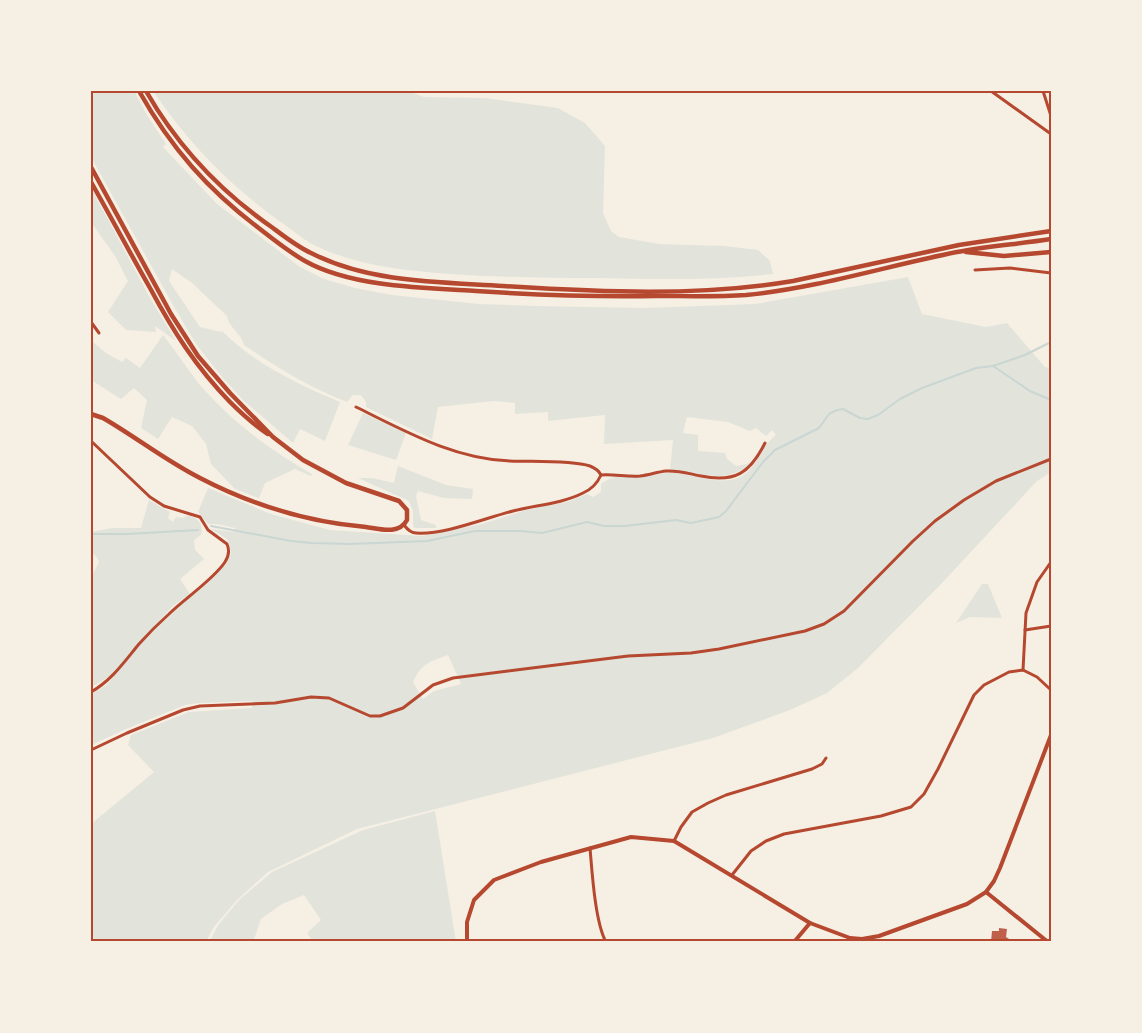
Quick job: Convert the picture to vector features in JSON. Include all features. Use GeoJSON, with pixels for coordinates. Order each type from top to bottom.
{"type":"FeatureCollection","features":[{"type":"Feature","properties":{"kind":"main road"},"geometry":{"type":"LineString","coordinates":[[139,91],[164,133],[202,180],[223,200],[275,241],[306,261],[331,272],[397,286],[597,297],[745,295],[790,289],[959,251],[1051,239]]}},
{"type":"Feature","properties":{"kind":"main road"},"geometry":{"type":"LineString","coordinates":[[146,91],[184,148],[205,172],[254,215],[310,253],[335,264],[362,272],[398,278],[443,283],[537,288],[705,290],[767,286],[959,245],[1051,231]]}},
{"type":"Feature","properties":{"kind":"main road"},"geometry":{"type":"LineString","coordinates":[[91,167],[171,314],[188,342],[218,380],[273,437],[301,459],[338,478],[402,503],[408,514],[407,520],[400,528],[390,530],[341,525],[302,517],[252,502],[199,478],[108,421],[91,414]]}},
{"type":"Feature","properties":{"kind":"main road"},"geometry":{"type":"LineString","coordinates":[[91,182],[158,304],[192,358],[242,415],[257,428],[273,437]]}},
{"type":"Feature","properties":{"kind":"main road"},"geometry":{"type":"LineString","coordinates":[[959,251],[1004,256],[1051,252]]}},
{"type":"Feature","properties":{"kind":"street"},"geometry":{"type":"LineString","coordinates":[[992,91],[1051,134]]}},
{"type":"Feature","properties":{"kind":"street"},"geometry":{"type":"LineString","coordinates":[[1043,91],[1050,106],[1051,116]]}},
{"type":"Feature","properties":{"kind":"street"},"geometry":{"type":"LineString","coordinates":[[975,270],[1010,268],[1051,273]]}},
{"type":"Feature","properties":{"kind":"street"},"geometry":{"type":"LineString","coordinates":[[91,322],[99,333]]}},
{"type":"Feature","properties":{"kind":"street"},"geometry":{"type":"LineString","coordinates":[[356,407],[436,445],[462,453],[504,461],[589,465],[599,471],[601,475]]}},
{"type":"Feature","properties":{"kind":"street"},"geometry":{"type":"LineString","coordinates":[[91,441],[150,497],[164,506],[200,517],[208,530],[227,544],[229,554],[224,564],[168,614],[140,643],[115,675],[91,692]]}},
{"type":"Feature","properties":{"kind":"street"},"geometry":{"type":"LineString","coordinates":[[601,475],[639,476],[666,471],[708,477],[728,477],[742,473],[750,467],[765,443]]}},
{"type":"Feature","properties":{"kind":"street"},"geometry":{"type":"LineString","coordinates":[[91,750],[183,710],[200,706],[275,703],[311,697],[328,698],[370,716],[380,716],[404,708],[427,690],[445,680],[628,656],[719,649],[790,634],[824,624],[844,611],[913,541],[935,521],[957,505],[996,481],[1051,459]]}},
{"type":"Feature","properties":{"kind":"street"},"geometry":{"type":"LineString","coordinates":[[404,525],[411,532],[432,532],[562,501],[590,489],[597,484],[601,475]]}},
{"type":"Feature","properties":{"kind":"street"},"geometry":{"type":"LineString","coordinates":[[1022,670],[1026,613],[1038,582],[1051,562]]}},
{"type":"Feature","properties":{"kind":"street"},"geometry":{"type":"LineString","coordinates":[[1025,630],[1051,626]]}},
{"type":"Feature","properties":{"kind":"street"},"geometry":{"type":"LineString","coordinates":[[732,875],[751,851],[766,841],[784,834],[881,816],[911,806],[924,794],[933,780],[974,695],[984,685],[1010,672],[1022,670],[1037,677],[1051,690]]}},
{"type":"Feature","properties":{"kind":"street"},"geometry":{"type":"LineString","coordinates":[[467,942],[466,922],[474,900],[494,880],[541,862],[631,838],[674,841],[810,923],[850,938],[863,940],[929,919],[967,904],[986,892],[994,881],[1051,736]]}},
{"type":"Feature","properties":{"kind":"street"},"geometry":{"type":"LineString","coordinates":[[674,841],[692,812],[708,803],[726,795],[812,769],[822,764],[826,758]]}},
{"type":"Feature","properties":{"kind":"street"},"geometry":{"type":"LineString","coordinates":[[590,848],[592,876],[602,935],[606,942]]}},
{"type":"Feature","properties":{"kind":"street"},"geometry":{"type":"LineString","coordinates":[[986,892],[1048,942]]}},
{"type":"Feature","properties":{"kind":"street"},"geometry":{"type":"LineString","coordinates":[[794,942],[810,923]]}},
{"type":"Feature","properties":{"kind":"shaded area"},"geometry":{"type":"Polygon","coordinates":[[[91,91],[134,91],[166,144],[163,147],[217,204],[300,267],[324,279],[355,288],[392,295],[479,304],[645,308],[755,304],[908,277],[922,314],[986,327],[1007,323],[1045,367],[1051,368],[1051,472],[1037,481],[942,583],[858,668],[827,693],[790,710],[713,738],[357,829],[268,872],[237,900],[213,928],[206,942],[91,942],[91,824],[154,772],[128,745],[131,735],[189,712],[252,708],[253,701],[185,705],[91,745],[91,694],[107,685],[140,644],[227,563],[231,554],[229,543],[227,539],[211,529],[234,532],[235,528],[208,524],[198,512],[208,488],[271,514],[330,530],[422,536],[482,524],[526,510],[567,502],[587,494],[593,497],[601,492],[601,484],[618,476],[643,477],[671,473],[721,480],[738,478],[749,470],[767,444],[776,435],[772,430],[766,436],[756,428],[750,431],[728,422],[687,417],[683,433],[698,435],[698,451],[725,453],[727,459],[736,466],[752,463],[742,470],[722,476],[670,470],[673,440],[604,444],[605,415],[548,421],[548,412],[515,414],[515,403],[494,401],[438,407],[432,439],[366,407],[366,402],[361,395],[353,395],[347,402],[307,384],[256,353],[244,345],[227,316],[192,283],[172,269],[169,281],[200,327],[222,331],[263,363],[308,388],[340,402],[325,441],[300,429],[293,443],[244,401],[196,344],[91,157],[91,91]],[[448,655],[423,667],[413,682],[423,699],[434,691],[461,684],[448,655]]]}},
{"type":"Feature","properties":{"kind":"shaded area"},"geometry":{"type":"Polygon","coordinates":[[[153,91],[408,91],[424,97],[485,98],[558,108],[585,123],[605,146],[603,213],[611,231],[619,237],[659,244],[724,246],[758,250],[770,261],[773,274],[683,279],[502,277],[415,271],[364,263],[332,253],[308,242],[247,196],[196,147],[153,91]]]}},
{"type":"Feature","properties":{"kind":"shaded area"},"geometry":{"type":"Polygon","coordinates":[[[91,188],[150,298],[176,341],[155,326],[156,332],[126,330],[108,312],[128,281],[115,256],[91,222],[91,188]]]}},
{"type":"Feature","properties":{"kind":"shaded area"},"geometry":{"type":"Polygon","coordinates":[[[163,335],[200,385],[225,411],[252,434],[312,474],[311,476],[295,469],[265,483],[259,498],[235,489],[211,464],[206,444],[192,426],[172,417],[158,439],[141,428],[147,400],[134,388],[121,399],[91,380],[91,344],[93,342],[106,353],[122,362],[126,358],[140,368],[163,335]]]}},
{"type":"Feature","properties":{"kind":"shaded area"},"geometry":{"type":"Polygon","coordinates":[[[363,413],[406,433],[396,460],[348,445],[363,413]]]}},
{"type":"Feature","properties":{"kind":"shaded area"},"geometry":{"type":"Polygon","coordinates":[[[398,466],[446,485],[473,489],[472,499],[444,498],[418,491],[416,496],[421,520],[436,525],[436,528],[414,528],[413,511],[409,501],[358,478],[372,478],[394,483],[398,466]]]}},
{"type":"Feature","properties":{"kind":"shaded area"},"geometry":{"type":"Polygon","coordinates":[[[149,500],[170,512],[168,518],[173,522],[176,517],[183,518],[188,515],[197,520],[201,525],[202,531],[201,535],[194,540],[195,550],[204,559],[180,579],[190,594],[170,608],[124,663],[91,687],[91,578],[99,562],[97,557],[91,552],[91,532],[112,528],[141,528],[149,500]]]}},
{"type":"Feature","properties":{"kind":"shaded area"},"geometry":{"type":"Polygon","coordinates":[[[982,584],[988,584],[1002,618],[970,617],[956,623],[982,584]]]}},
{"type":"Feature","properties":{"kind":"shaded area"},"geometry":{"type":"Polygon","coordinates":[[[435,811],[456,942],[313,942],[307,933],[321,920],[304,895],[282,904],[261,919],[253,942],[209,942],[219,924],[239,900],[272,872],[363,830],[435,811]]]}},
{"type":"Feature","properties":{"kind":"building"},"geometry":{"type":"Polygon","coordinates":[[[999,928],[1007,929],[1006,937],[1014,942],[991,942],[992,931],[999,931],[999,928]]]}},
{"type":"Feature","properties":{"kind":"waterway"},"geometry":{"type":"LineString","coordinates":[[993,366],[1025,355],[1051,342]]}},
{"type":"Feature","properties":{"kind":"waterway"},"geometry":{"type":"LineString","coordinates":[[211,526],[291,541],[350,544],[427,541],[475,531],[542,533],[587,522],[604,526],[625,526],[676,520],[691,523],[719,517],[726,511],[763,462],[775,450],[819,428],[829,414],[837,410],[843,409],[860,418],[868,419],[878,415],[900,399],[922,388],[976,368],[993,366],[1030,391],[1051,400]]}},
{"type":"Feature","properties":{"kind":"waterway"},"geometry":{"type":"LineString","coordinates":[[91,534],[198,530]]}}]}
